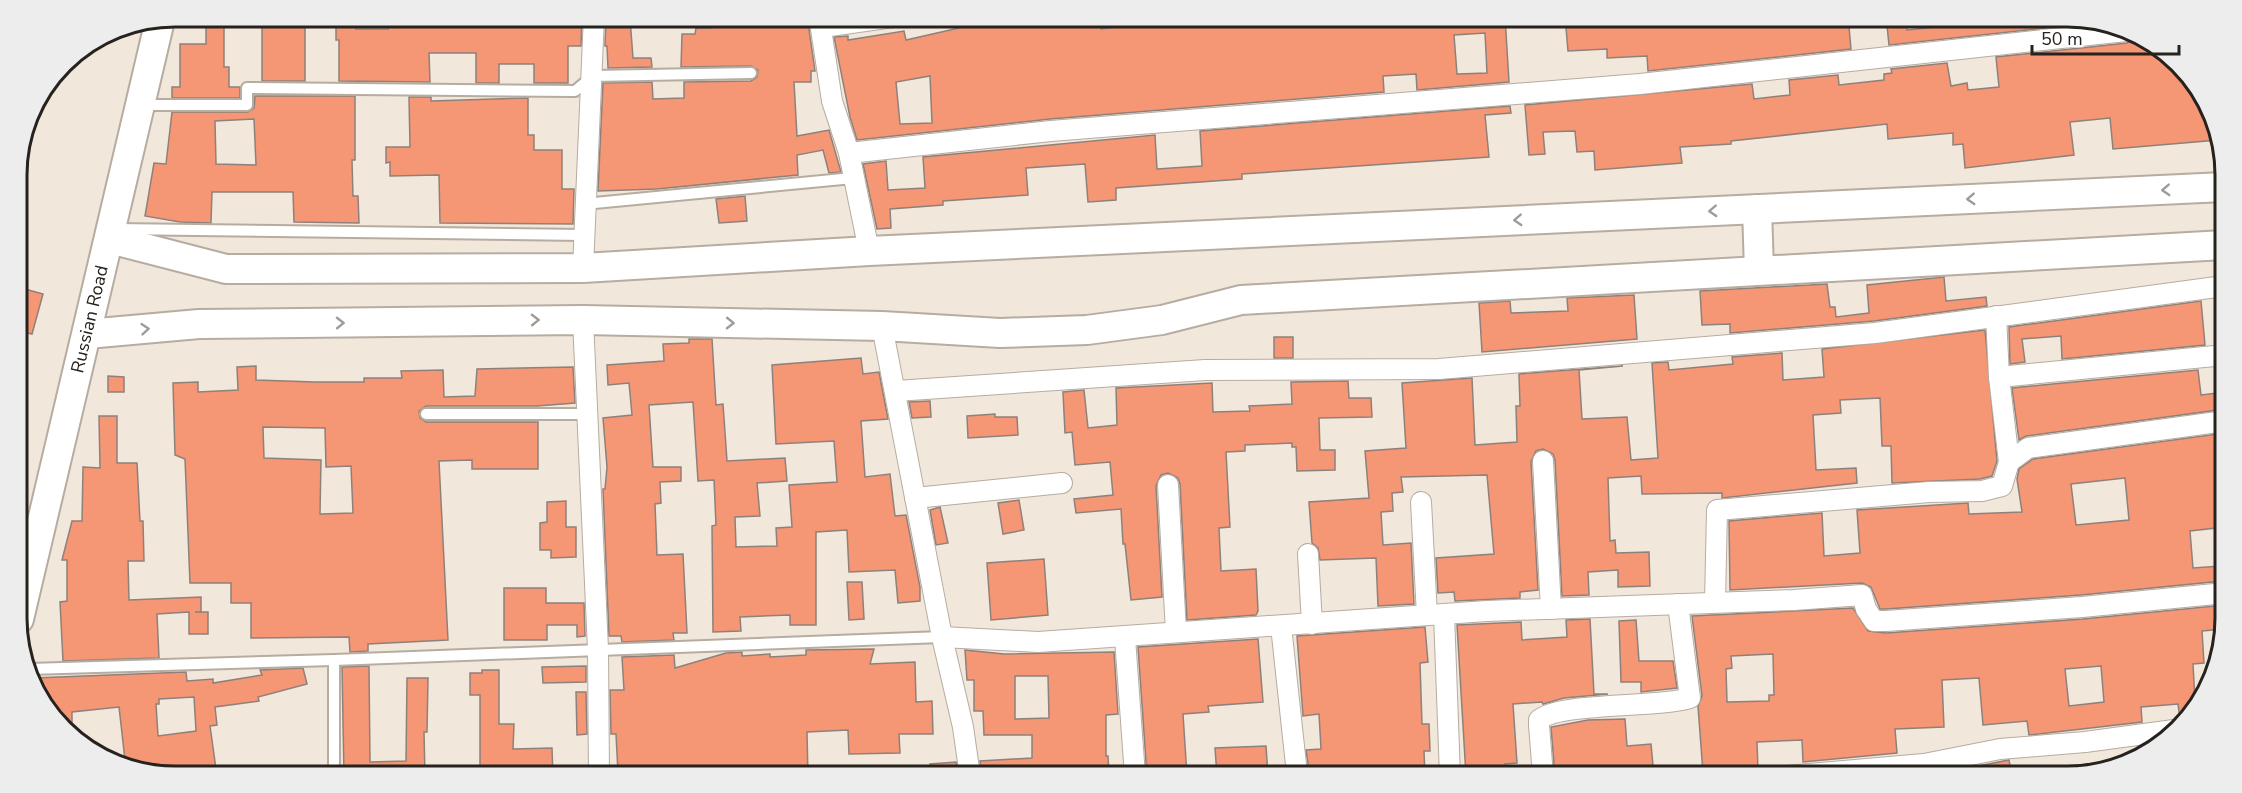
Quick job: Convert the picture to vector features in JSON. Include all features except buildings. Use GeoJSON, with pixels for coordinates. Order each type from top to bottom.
{"type":"FeatureCollection","features":[{"type":"Feature","properties":{"kind":"street"},"geometry":{"type":"LineString","coordinates":[[583,268],[582,235],[594,27]]}},
{"type":"Feature","properties":{"kind":"street"},"geometry":{"type":"LineString","coordinates":[[822,27],[832,101],[849,153],[869,251]]}},
{"type":"Feature","properties":{"kind":"street","name":"Russian Road"},"geometry":{"type":"LineString","coordinates":[[27,585],[158,28]]}},
{"type":"Feature","properties":{"kind":"street"},"geometry":{"type":"LineString","coordinates":[[849,153],[1063,130],[1640,84],[2108,33]]}},
{"type":"Feature","properties":{"kind":"street"},"geometry":{"type":"LineString","coordinates":[[111,234],[226,269],[583,268],[869,251],[2215,187]]}},
{"type":"Feature","properties":{"kind":"street"},"geometry":{"type":"LineString","coordinates":[[1757,209],[1759,270]]}},
{"type":"Feature","properties":{"kind":"street"},"geometry":{"type":"LineString","coordinates":[[87,334],[199,324],[583,320],[882,326],[1000,333],[1087,330],[1162,320],[1241,300],[2215,245]]}},
{"type":"Feature","properties":{"kind":"street"},"geometry":{"type":"LineString","coordinates":[[896,391],[1205,370],[1439,369],[1875,333],[2215,287]]}},
{"type":"Feature","properties":{"kind":"street"},"geometry":{"type":"LineString","coordinates":[[1715,602],[1717,510],[1929,492],[1982,491],[2002,486],[2009,462],[1999,377],[1996,316]]}},
{"type":"Feature","properties":{"kind":"street"},"geometry":{"type":"LineString","coordinates":[[583,320],[598,649],[599,766]]}},
{"type":"Feature","properties":{"kind":"street"},"geometry":{"type":"LineString","coordinates":[[882,326],[942,637],[963,728],[969,766]]}},
{"type":"Feature","properties":{"kind":"street"},"geometry":{"type":"LineString","coordinates":[[1999,377],[2215,356]]}},
{"type":"Feature","properties":{"kind":"street"},"geometry":{"type":"LineString","coordinates":[[2009,462],[2028,448],[2215,422]]}},
{"type":"Feature","properties":{"kind":"street"},"geometry":{"type":"LineString","coordinates":[[1543,460],[1551,609]]}},
{"type":"Feature","properties":{"kind":"street"},"geometry":{"type":"LineString","coordinates":[[915,498],[1062,483]]}},
{"type":"Feature","properties":{"kind":"street"},"geometry":{"type":"LineString","coordinates":[[1168,485],[1176,632]]}},
{"type":"Feature","properties":{"kind":"street"},"geometry":{"type":"LineString","coordinates":[[1420,502],[1436,614],[1449,766]]}},
{"type":"Feature","properties":{"kind":"street"},"geometry":{"type":"LineString","coordinates":[[1308,554],[1312,624]]}},
{"type":"Feature","properties":{"kind":"street"},"geometry":{"type":"LineString","coordinates":[[942,637],[1038,642],[1125,638],[1176,632],[1436,614],[1862,595],[1874,621],[1880,621],[2082,607],[2215,593]]}},
{"type":"Feature","properties":{"kind":"street"},"geometry":{"type":"LineString","coordinates":[[1542,766],[1539,720],[1543,716],[1572,710],[1674,703],[1690,698],[1678,604]]}},
{"type":"Feature","properties":{"kind":"street"},"geometry":{"type":"LineString","coordinates":[[1281,626],[1296,766]]}},
{"type":"Feature","properties":{"kind":"street"},"geometry":{"type":"LineString","coordinates":[[1125,638],[1134,766]]}},
{"type":"Feature","properties":{"kind":"street"},"geometry":{"type":"LineString","coordinates":[[1901,766],[1924,764],[2000,749],[2085,742],[2161,732]]}},
{"type":"Feature","properties":{"kind":"lane"},"geometry":{"type":"LineString","coordinates":[[140,105],[247,105],[247,88],[575,91],[592,76],[751,73]]}},
{"type":"Feature","properties":{"kind":"lane"},"geometry":{"type":"LineString","coordinates":[[584,204],[854,178]]}},
{"type":"Feature","properties":{"kind":"lane"},"geometry":{"type":"LineString","coordinates":[[111,234],[582,235]]}},
{"type":"Feature","properties":{"kind":"lane"},"geometry":{"type":"LineString","coordinates":[[426,414],[588,414]]}},
{"type":"Feature","properties":{"kind":"lane"},"geometry":{"type":"LineString","coordinates":[[36,669],[942,637]]}},
{"type":"Feature","properties":{"kind":"lane"},"geometry":{"type":"LineString","coordinates":[[334,660],[334,766]]}}]}
